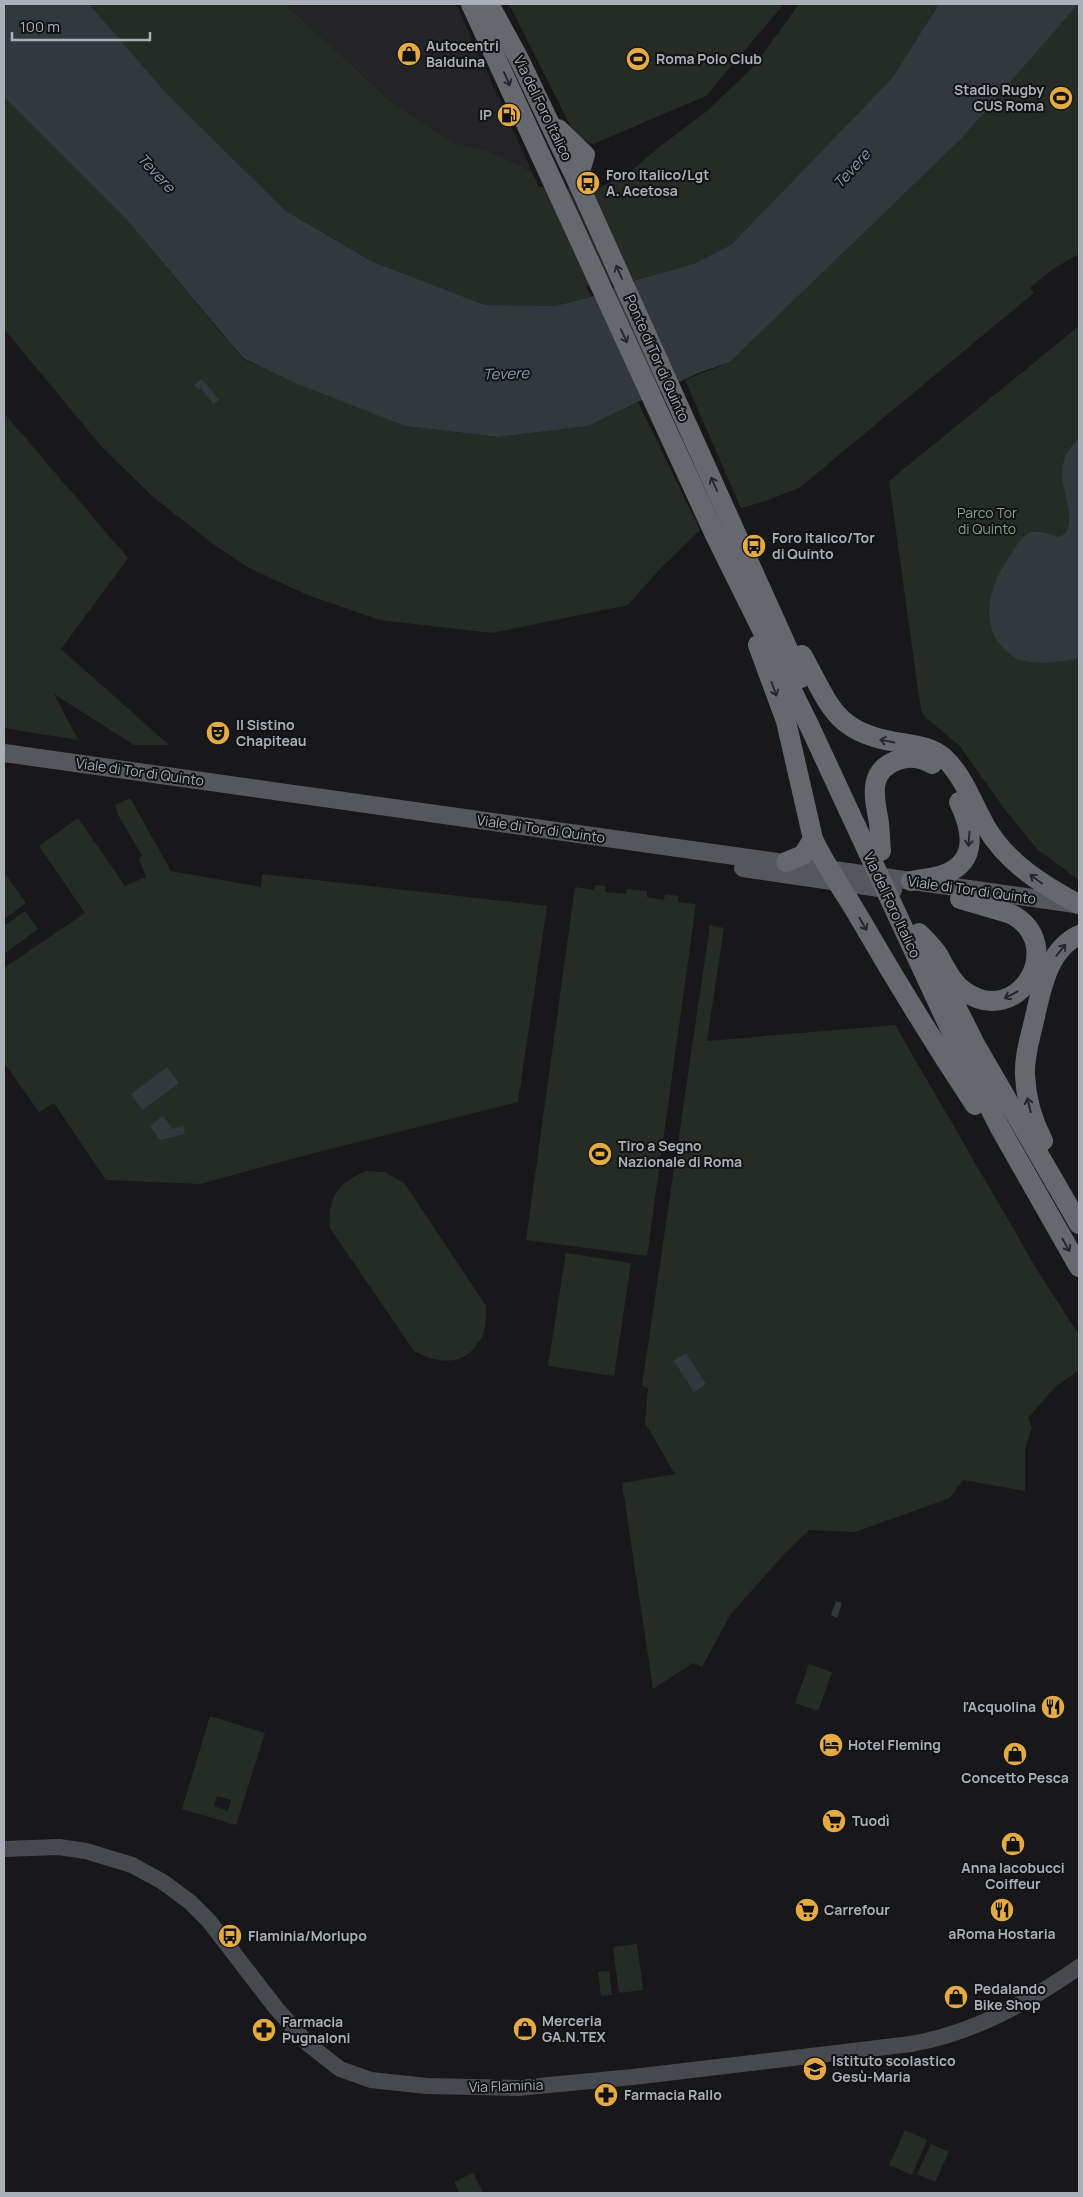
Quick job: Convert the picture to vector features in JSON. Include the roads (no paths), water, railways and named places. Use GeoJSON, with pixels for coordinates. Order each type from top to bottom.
{"type":"FeatureCollection","features":[{"type":"Feature","properties":{"kind":"highway","name":"Via del Foro Italico"},"geometry":{"type":"LineString","coordinates":[[471,4],[559,196]]}},
{"type":"Feature","properties":{"kind":"highway","name":"Via del Foro Italico"},"geometry":{"type":"LineString","coordinates":[[489,4],[518,57],[580,187]]}},
{"type":"Feature","properties":{"kind":"highway","name":"Ponte di Tor di Quinto"},"geometry":{"type":"LineString","coordinates":[[580,187],[734,529]]}},
{"type":"Feature","properties":{"kind":"highway","name":"Ponte di Tor di Quinto"},"geometry":{"type":"LineString","coordinates":[[559,196],[716,537]]}},
{"type":"Feature","properties":{"kind":"highway","name":"Via del Foro Italico"},"geometry":{"type":"LineString","coordinates":[[734,529],[752,565],[877,853],[899,918],[948,1008]]}},
{"type":"Feature","properties":{"kind":"highway","name":"Via del Foro Italico"},"geometry":{"type":"LineString","coordinates":[[716,537],[805,716],[918,930],[948,1008],[958,1048],[1079,1268]]}},
{"type":"Feature","properties":{"kind":"highway"},"geometry":{"type":"LineString","coordinates":[[752,565],[822,694],[840,720],[850,728],[868,736],[922,747],[940,755],[956,772],[986,828],[1003,850],[1039,882],[1079,908]]}},
{"type":"Feature","properties":{"kind":"highway"},"geometry":{"type":"LineString","coordinates":[[735,577],[786,721],[813,839],[832,875],[916,1014],[958,1048]]}},
{"type":"Feature","properties":{"kind":"highway"},"geometry":{"type":"LineString","coordinates":[[877,853],[879,824],[873,793],[878,776],[887,766],[897,760],[912,758],[928,762],[942,774],[959,801],[970,827],[970,845],[964,859],[952,870],[942,876],[911,881]]}},
{"type":"Feature","properties":{"kind":"highway"},"geometry":{"type":"LineString","coordinates":[[786,862],[802,855],[813,839]]}},
{"type":"Feature","properties":{"kind":"highway"},"geometry":{"type":"LineString","coordinates":[[918,930],[932,946],[957,984],[971,995],[983,1000],[995,1001],[1007,998],[1018,992],[1028,982],[1036,964],[1035,946],[1029,930],[1018,918],[1011,914],[960,899]]}},
{"type":"Feature","properties":{"kind":"highway"},"geometry":{"type":"LineString","coordinates":[[1079,935],[1062,948],[1047,973],[1027,1048],[1025,1073],[1028,1104],[1033,1119],[1079,1212]]}},
{"type":"Feature","properties":{"kind":"highway","name":"Via del Foro Italico"},"geometry":{"type":"LineString","coordinates":[[958,1048],[1079,1224]]}},
{"type":"Feature","properties":{"kind":"main road","name":"Viale di Tor di Quinto"},"geometry":{"type":"LineString","coordinates":[[4,753],[591,837],[786,862],[832,875],[911,881],[1079,908]]}},
{"type":"Feature","properties":{"kind":"main road","name":"Viale di Tor di Quinto"},"geometry":{"type":"LineString","coordinates":[[4,764],[832,875],[960,899],[1079,908]]}},
{"type":"Feature","properties":{"kind":"street","name":"Via Flaminia"},"geometry":{"type":"LineString","coordinates":[[4,1849],[72,1848],[113,1858],[150,1874],[179,1893],[202,1914],[283,2017],[317,2053],[335,2066],[351,2074],[372,2080],[395,2083],[460,2087],[526,2087],[641,2076],[912,2044],[947,2036],[1002,2015],[1040,1994],[1079,1968]]}},
{"type":"Feature","properties":{"kind":"water","name":"Tevere"},"geometry":{"type":"Polygon","coordinates":[[[4,4],[89,4],[168,95],[286,211],[371,261],[485,305],[555,306],[591,297],[636,280],[693,264],[732,244],[892,78],[939,4],[1078,4],[962,138],[730,362],[698,373],[588,426],[498,437],[405,426],[293,382],[243,358],[127,220],[4,97],[4,4]]]}},
{"type":"Feature","properties":{"kind":"water"},"geometry":{"type":"Polygon","coordinates":[[[202,379],[219,400],[213,404],[201,388],[198,390],[194,385],[202,379]]]}},
{"type":"Feature","properties":{"kind":"water"},"geometry":{"type":"Polygon","coordinates":[[[1079,438],[1079,658],[1054,662],[1026,662],[1012,656],[1001,646],[994,635],[990,623],[991,597],[1000,572],[1017,545],[1026,535],[1036,532],[1059,537],[1066,533],[1069,511],[1062,475],[1063,463],[1068,451],[1079,438]]]}},
{"type":"Feature","properties":{"kind":"water"},"geometry":{"type":"Polygon","coordinates":[[[167,1067],[179,1083],[142,1110],[131,1094],[167,1067]]]}},
{"type":"Feature","properties":{"kind":"water"},"geometry":{"type":"Polygon","coordinates":[[[161,1117],[164,1117],[172,1129],[183,1126],[185,1134],[160,1140],[150,1126],[161,1117]]]}},
{"type":"Feature","properties":{"kind":"water"},"geometry":{"type":"Polygon","coordinates":[[[686,1353],[706,1384],[694,1392],[674,1361],[686,1353]]]}},
{"type":"Feature","properties":{"kind":"water"},"geometry":{"type":"Polygon","coordinates":[[[836,1601],[842,1603],[837,1618],[831,1615],[836,1601]]]}},
{"type":"Feature","properties":{"kind":"place","name":"Autocentri Balduina"},"geometry":{"type":"Point","coordinates":[409,54]}},
{"type":"Feature","properties":{"kind":"place","name":"Roma Polo Club"},"geometry":{"type":"Point","coordinates":[638,59]}},
{"type":"Feature","properties":{"kind":"place","name":"Stadio Rugby CUS Roma"},"geometry":{"type":"Point","coordinates":[1061,98]}},
{"type":"Feature","properties":{"kind":"place","name":"IP"},"geometry":{"type":"Point","coordinates":[509,115]}},
{"type":"Feature","properties":{"kind":"place","name":"Foro Italico/Lgt A. Acetosa"},"geometry":{"type":"Point","coordinates":[588,183]}},
{"type":"Feature","properties":{"kind":"place","name":"Foro Italico/Tor di Quinto"},"geometry":{"type":"Point","coordinates":[754,546]}},
{"type":"Feature","properties":{"kind":"place","name":"Il Sistino Chapiteau"},"geometry":{"type":"Point","coordinates":[218,733]}},
{"type":"Feature","properties":{"kind":"place","name":"Tiro a Segno Nazionale di Roma"},"geometry":{"type":"Point","coordinates":[600,1154]}},
{"type":"Feature","properties":{"kind":"place","name":"l'Acquolina"},"geometry":{"type":"Point","coordinates":[1053,1707]}},
{"type":"Feature","properties":{"kind":"place","name":"Hotel Fleming"},"geometry":{"type":"Point","coordinates":[831,1745]}},
{"type":"Feature","properties":{"kind":"place","name":"Concetto Pesca"},"geometry":{"type":"Point","coordinates":[1015,1754]}},
{"type":"Feature","properties":{"kind":"place","name":"Tuodì"},"geometry":{"type":"Point","coordinates":[834,1821]}},
{"type":"Feature","properties":{"kind":"place","name":"Anna Iacobucci Coiffeur"},"geometry":{"type":"Point","coordinates":[1013,1844]}},
{"type":"Feature","properties":{"kind":"place","name":"Carrefour"},"geometry":{"type":"Point","coordinates":[807,1910]}},
{"type":"Feature","properties":{"kind":"place","name":"aRoma Hostaria"},"geometry":{"type":"Point","coordinates":[1002,1910]}},
{"type":"Feature","properties":{"kind":"place","name":"Flaminia/Morlupo"},"geometry":{"type":"Point","coordinates":[230,1936]}},
{"type":"Feature","properties":{"kind":"place","name":"Pedalando Bike Shop"},"geometry":{"type":"Point","coordinates":[956,1997]}},
{"type":"Feature","properties":{"kind":"place","name":"Merceria GA.N.TEX"},"geometry":{"type":"Point","coordinates":[525,2029]}},
{"type":"Feature","properties":{"kind":"place","name":"Farmacia Pugnaloni"},"geometry":{"type":"Point","coordinates":[264,2030]}},
{"type":"Feature","properties":{"kind":"place","name":"Istituto scolastico Gesù-Maria"},"geometry":{"type":"Point","coordinates":[815,2069]}},
{"type":"Feature","properties":{"kind":"place","name":"Farmacia Rallo"},"geometry":{"type":"Point","coordinates":[606,2095]}},
{"type":"Feature","properties":{"kind":"park label","name":"Parco Tor di Quinto"},"geometry":{"type":"Point","coordinates":[987,522]}}]}
